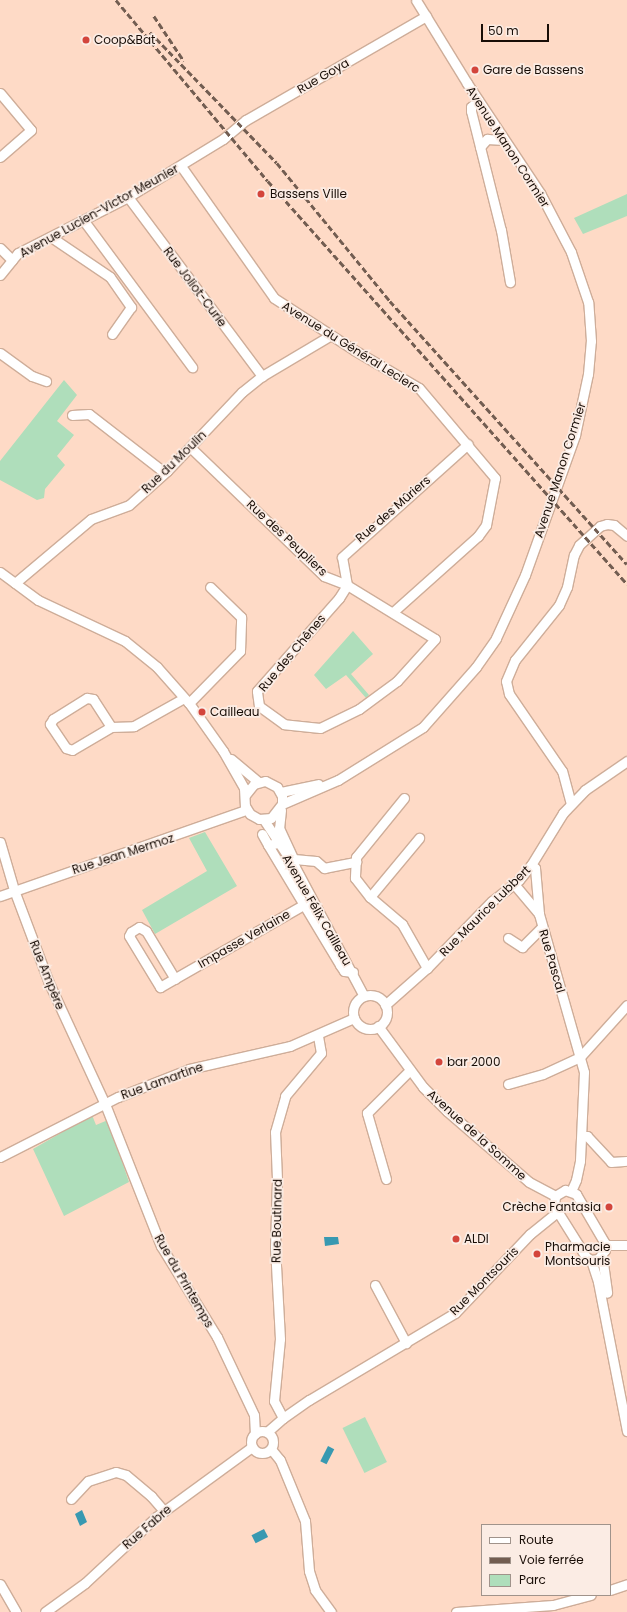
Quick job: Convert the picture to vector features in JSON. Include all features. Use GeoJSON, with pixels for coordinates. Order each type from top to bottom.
{"type":"FeatureCollection","features":[{"type":"Feature","properties":{"kind":"street","name":"Avenue Manon Cormier"},"geometry":{"type":"LineString","coordinates":[[282,804],[338,780],[423,727],[451,698],[496,638],[525,575],[575,435],[584,401],[588,374],[590,321],[581,278],[558,224],[416,0]]}},
{"type":"Feature","properties":{"kind":"street","name":"Rue Goya"},"geometry":{"type":"LineString","coordinates":[[223,139],[246,120],[426,16]]}},
{"type":"Feature","properties":{"kind":"street"},"geometry":{"type":"LineString","coordinates":[[0,93],[31,130],[0,156]]}},
{"type":"Feature","properties":{"kind":"street"},"geometry":{"type":"LineString","coordinates":[[478,100],[471,107],[471,111],[509,266],[510,282]]}},
{"type":"Feature","properties":{"kind":"street","name":"Avenue Lucien-Victor Meunier"},"geometry":{"type":"LineString","coordinates":[[0,275],[18,253],[84,221],[128,197],[223,139]]}},
{"type":"Feature","properties":{"kind":"street"},"geometry":{"type":"LineString","coordinates":[[480,147],[488,139],[504,140]]}},
{"type":"Feature","properties":{"kind":"street","name":"Avenue du Général Leclerc"},"geometry":{"type":"LineString","coordinates":[[181,166],[274,298],[331,335],[419,388],[468,444],[495,478],[486,524],[478,536],[393,612]]}},
{"type":"Feature","properties":{"kind":"street","name":"Rue Joliot-Curie"},"geometry":{"type":"LineString","coordinates":[[128,197],[262,376]]}},
{"type":"Feature","properties":{"kind":"street"},"geometry":{"type":"LineString","coordinates":[[84,221],[192,366]]}},
{"type":"Feature","properties":{"kind":"street"},"geometry":{"type":"LineString","coordinates":[[51,237],[110,277],[131,307],[112,334]]}},
{"type":"Feature","properties":{"kind":"street"},"geometry":{"type":"LineString","coordinates":[[0,248],[12,260]]}},
{"type":"Feature","properties":{"kind":"street","name":"Rue du Moulin"},"geometry":{"type":"LineString","coordinates":[[15,583],[91,519],[129,505],[190,448],[242,392],[262,376],[331,335]]}},
{"type":"Feature","properties":{"kind":"street"},"geometry":{"type":"LineString","coordinates":[[0,353],[32,376],[46,380]]}},
{"type":"Feature","properties":{"kind":"street"},"geometry":{"type":"LineString","coordinates":[[72,415],[89,414],[160,468],[167,471]]}},
{"type":"Feature","properties":{"kind":"street","name":"Rue des Mûriers"},"geometry":{"type":"LineString","coordinates":[[347,585],[342,557],[468,444]]}},
{"type":"Feature","properties":{"kind":"street","name":"Rue des Peupliers"},"geometry":{"type":"LineString","coordinates":[[190,448],[324,576],[347,585],[435,639]]}},
{"type":"Feature","properties":{"kind":"street"},"geometry":{"type":"LineString","coordinates":[[571,804],[562,771],[509,694],[506,680],[515,660],[559,605],[567,587],[574,555],[579,545],[600,526],[607,524],[614,525],[627,536]]}},
{"type":"Feature","properties":{"kind":"street"},"geometry":{"type":"LineString","coordinates":[[0,572],[61,612],[125,641],[157,667],[187,701],[223,751],[242,784],[245,795],[246,810],[254,818],[264,820],[276,815],[282,804]]}},
{"type":"Feature","properties":{"kind":"street","name":"Rue des Chênes"},"geometry":{"type":"LineString","coordinates":[[347,585],[339,598],[257,691],[259,706],[284,724],[320,728],[359,709],[397,681],[435,639]]}},
{"type":"Feature","properties":{"kind":"street"},"geometry":{"type":"LineString","coordinates":[[111,727],[93,698],[87,698],[53,718],[50,724],[66,748],[72,750],[111,727],[134,726],[187,701],[240,651],[241,617],[210,587]]}},
{"type":"Feature","properties":{"kind":"street"},"geometry":{"type":"LineString","coordinates":[[223,751],[258,782]]}},
{"type":"Feature","properties":{"kind":"street","name":"Rue Maurice Lubbert"},"geometry":{"type":"LineString","coordinates":[[385,1005],[427,968],[492,901],[514,884],[531,865],[571,804],[585,790],[627,761]]}},
{"type":"Feature","properties":{"kind":"street","name":"Avenue Manon Cormier"},"geometry":{"type":"LineString","coordinates":[[281,792],[318,784],[353,770]]}},
{"type":"Feature","properties":{"kind":"street"},"geometry":{"type":"LineString","coordinates":[[245,795],[250,787],[258,782],[271,783],[281,792],[282,804],[279,828],[294,863],[316,861],[324,868],[356,862]]}},
{"type":"Feature","properties":{"kind":"street"},"geometry":{"type":"LineString","coordinates":[[404,798],[356,857],[355,878],[370,897],[402,924],[427,968]]}},
{"type":"Feature","properties":{"kind":"street","name":"Rue Jean Mermoz"},"geometry":{"type":"LineString","coordinates":[[0,896],[246,810]]}},
{"type":"Feature","properties":{"kind":"street","name":"Avenue Félix Cailleau"},"geometry":{"type":"LineString","coordinates":[[264,820],[273,844],[294,863],[312,900],[353,972],[364,996]]}},
{"type":"Feature","properties":{"kind":"street"},"geometry":{"type":"LineString","coordinates":[[262,834],[273,844],[304,905],[340,965],[344,971],[353,972]]}},
{"type":"Feature","properties":{"kind":"street"},"geometry":{"type":"LineString","coordinates":[[370,897],[419,838]]}},
{"type":"Feature","properties":{"kind":"street","name":"Rue Ampère"},"geometry":{"type":"LineString","coordinates":[[0,842],[14,890],[49,983],[105,1104]]}},
{"type":"Feature","properties":{"kind":"street","name":"Rue Pascal"},"geometry":{"type":"LineString","coordinates":[[531,865],[535,868],[539,914],[542,928],[584,1072],[580,1161],[576,1180],[571,1191]]}},
{"type":"Feature","properties":{"kind":"street"},"geometry":{"type":"LineString","coordinates":[[514,884],[539,914]]}},
{"type":"Feature","properties":{"kind":"street","name":"Impasse Verlaine"},"geometry":{"type":"LineString","coordinates":[[175,978],[146,930],[139,927],[131,932],[129,936],[160,987],[312,900]]}},
{"type":"Feature","properties":{"kind":"street"},"geometry":{"type":"LineString","coordinates":[[508,938],[522,947],[542,928]]}},
{"type":"Feature","properties":{"kind":"street"},"geometry":{"type":"LineString","coordinates":[[364,996],[374,996],[385,1005],[386,1015],[378,1026],[364,1028],[354,1018],[353,1008],[364,996]]}},
{"type":"Feature","properties":{"kind":"street"},"geometry":{"type":"LineString","coordinates":[[508,1084],[543,1074],[580,1057],[627,1005]]}},
{"type":"Feature","properties":{"kind":"street","name":"Rue Lamartine"},"geometry":{"type":"LineString","coordinates":[[0,1157],[105,1104],[189,1069],[290,1046],[318,1036],[354,1018]]}},
{"type":"Feature","properties":{"kind":"street","name":"Avenue de la Somme"},"geometry":{"type":"LineString","coordinates":[[378,1026],[410,1070],[447,1111],[529,1182],[555,1196]]}},
{"type":"Feature","properties":{"kind":"street","name":"Rue Boutinard"},"geometry":{"type":"LineString","coordinates":[[283,1418],[274,1401],[280,1339],[275,1248],[277,1179],[275,1132],[285,1096],[321,1053],[318,1036]]}},
{"type":"Feature","properties":{"kind":"street"},"geometry":{"type":"LineString","coordinates":[[386,1179],[367,1113],[410,1070]]}},
{"type":"Feature","properties":{"kind":"street","name":"Rue du Printemps"},"geometry":{"type":"LineString","coordinates":[[105,1104],[161,1246],[217,1336],[254,1415],[254,1434]]}},
{"type":"Feature","properties":{"kind":"street"},"geometry":{"type":"LineString","coordinates":[[582,1136],[587,1136],[611,1162],[627,1161]]}},
{"type":"Feature","properties":{"kind":"street"},"geometry":{"type":"LineString","coordinates":[[627,1401],[604,1281],[602,1256],[605,1245],[580,1201],[571,1191],[560,1191],[555,1196],[553,1201],[557,1212],[582,1253],[591,1260],[598,1282],[627,1431]]}},
{"type":"Feature","properties":{"kind":"street","name":"Rue Montsouris"},"geometry":{"type":"LineString","coordinates":[[267,1432],[283,1418],[455,1313],[534,1230],[557,1212]]}},
{"type":"Feature","properties":{"kind":"street"},"geometry":{"type":"LineString","coordinates":[[605,1245],[627,1245]]}},
{"type":"Feature","properties":{"kind":"street"},"geometry":{"type":"LineString","coordinates":[[591,1260],[602,1256]]}},
{"type":"Feature","properties":{"kind":"street"},"geometry":{"type":"LineString","coordinates":[[375,1285],[406,1343]]}},
{"type":"Feature","properties":{"kind":"street"},"geometry":{"type":"LineString","coordinates":[[267,1432],[273,1439],[271,1449],[261,1453],[252,1448],[251,1440],[254,1434],[267,1432]]}},
{"type":"Feature","properties":{"kind":"street","name":"Rue Fabre"},"geometry":{"type":"LineString","coordinates":[[45,1612],[85,1584],[164,1511],[252,1448]]}},
{"type":"Feature","properties":{"kind":"street"},"geometry":{"type":"LineString","coordinates":[[271,1449],[280,1460],[305,1521],[309,1571],[315,1590],[331,1612]]}},
{"type":"Feature","properties":{"kind":"street"},"geometry":{"type":"LineString","coordinates":[[71,1499],[88,1481],[116,1472],[126,1475],[151,1496],[164,1511]]}},
{"type":"Feature","properties":{"kind":"street"},"geometry":{"type":"LineString","coordinates":[[0,1584],[16,1612]]}},
{"type":"Feature","properties":{"kind":"street"},"geometry":{"type":"LineString","coordinates":[[611,1590],[627,1584]]}},
{"type":"Feature","properties":{"kind":"street"},"geometry":{"type":"LineString","coordinates":[[456,1612],[553,1606],[588,1596]]}},
{"type":"Feature","properties":{"kind":"green space"},"geometry":{"type":"Polygon","coordinates":[[[627,194],[627,216],[583,234],[574,218],[627,194]]]}},
{"type":"Feature","properties":{"kind":"green space"},"geometry":{"type":"Polygon","coordinates":[[[64,380],[77,395],[57,421],[74,435],[57,456],[65,465],[45,489],[44,498],[37,500],[0,480],[0,461],[64,380]]]}},
{"type":"Feature","properties":{"kind":"green space"},"geometry":{"type":"Polygon","coordinates":[[[353,631],[373,654],[351,674],[369,695],[366,698],[346,675],[326,689],[314,675],[353,631]]]}},
{"type":"Feature","properties":{"kind":"green space"},"geometry":{"type":"Polygon","coordinates":[[[205,832],[237,886],[155,934],[142,910],[207,871],[189,838],[205,832]]]}},
{"type":"Feature","properties":{"kind":"green space"},"geometry":{"type":"Polygon","coordinates":[[[92,1115],[96,1125],[108,1120],[129,1182],[64,1216],[33,1149],[92,1115]]]}},
{"type":"Feature","properties":{"kind":"green space"},"geometry":{"type":"Polygon","coordinates":[[[365,1417],[387,1462],[364,1473],[343,1428],[365,1417]]]}},
{"type":"Feature","properties":{"kind":"water"},"geometry":{"type":"Polygon","coordinates":[[[324,1237],[338,1237],[339,1244],[325,1246],[324,1237]]]}},
{"type":"Feature","properties":{"kind":"water"},"geometry":{"type":"Polygon","coordinates":[[[328,1446],[334,1449],[327,1464],[320,1461],[328,1446]]]}},
{"type":"Feature","properties":{"kind":"water"},"geometry":{"type":"Polygon","coordinates":[[[82,1510],[87,1522],[80,1526],[75,1514],[82,1510]]]}},
{"type":"Feature","properties":{"kind":"water"},"geometry":{"type":"Polygon","coordinates":[[[264,1529],[268,1537],[256,1543],[252,1535],[264,1529]]]}},
{"type":"Feature","properties":{"kind":"railway"},"geometry":{"type":"LineString","coordinates":[[116,0],[268,181],[627,584]]}},
{"type":"Feature","properties":{"kind":"railway"},"geometry":{"type":"LineString","coordinates":[[154,16],[184,61]]}},
{"type":"Feature","properties":{"kind":"railway"},"geometry":{"type":"LineString","coordinates":[[150,32],[277,163],[390,301],[627,564]]}},
{"type":"Feature","properties":{"kind":"place","name":"Coop&Bat"},"geometry":{"type":"Point","coordinates":[86,40]}},
{"type":"Feature","properties":{"kind":"place","name":"Gare de Bassens"},"geometry":{"type":"Point","coordinates":[475,70]}},
{"type":"Feature","properties":{"kind":"place","name":"Bassens Ville"},"geometry":{"type":"Point","coordinates":[261,194]}},
{"type":"Feature","properties":{"kind":"place","name":"Cailleau"},"geometry":{"type":"Point","coordinates":[202,712]}},
{"type":"Feature","properties":{"kind":"place","name":"bar 2000"},"geometry":{"type":"Point","coordinates":[439,1062]}},
{"type":"Feature","properties":{"kind":"place","name":"Crèche Fantasia"},"geometry":{"type":"Point","coordinates":[609,1207]}},
{"type":"Feature","properties":{"kind":"place","name":"ALDI"},"geometry":{"type":"Point","coordinates":[456,1239]}},
{"type":"Feature","properties":{"kind":"place","name":"Pharmacie Montsouris"},"geometry":{"type":"Point","coordinates":[537,1254]}}]}
